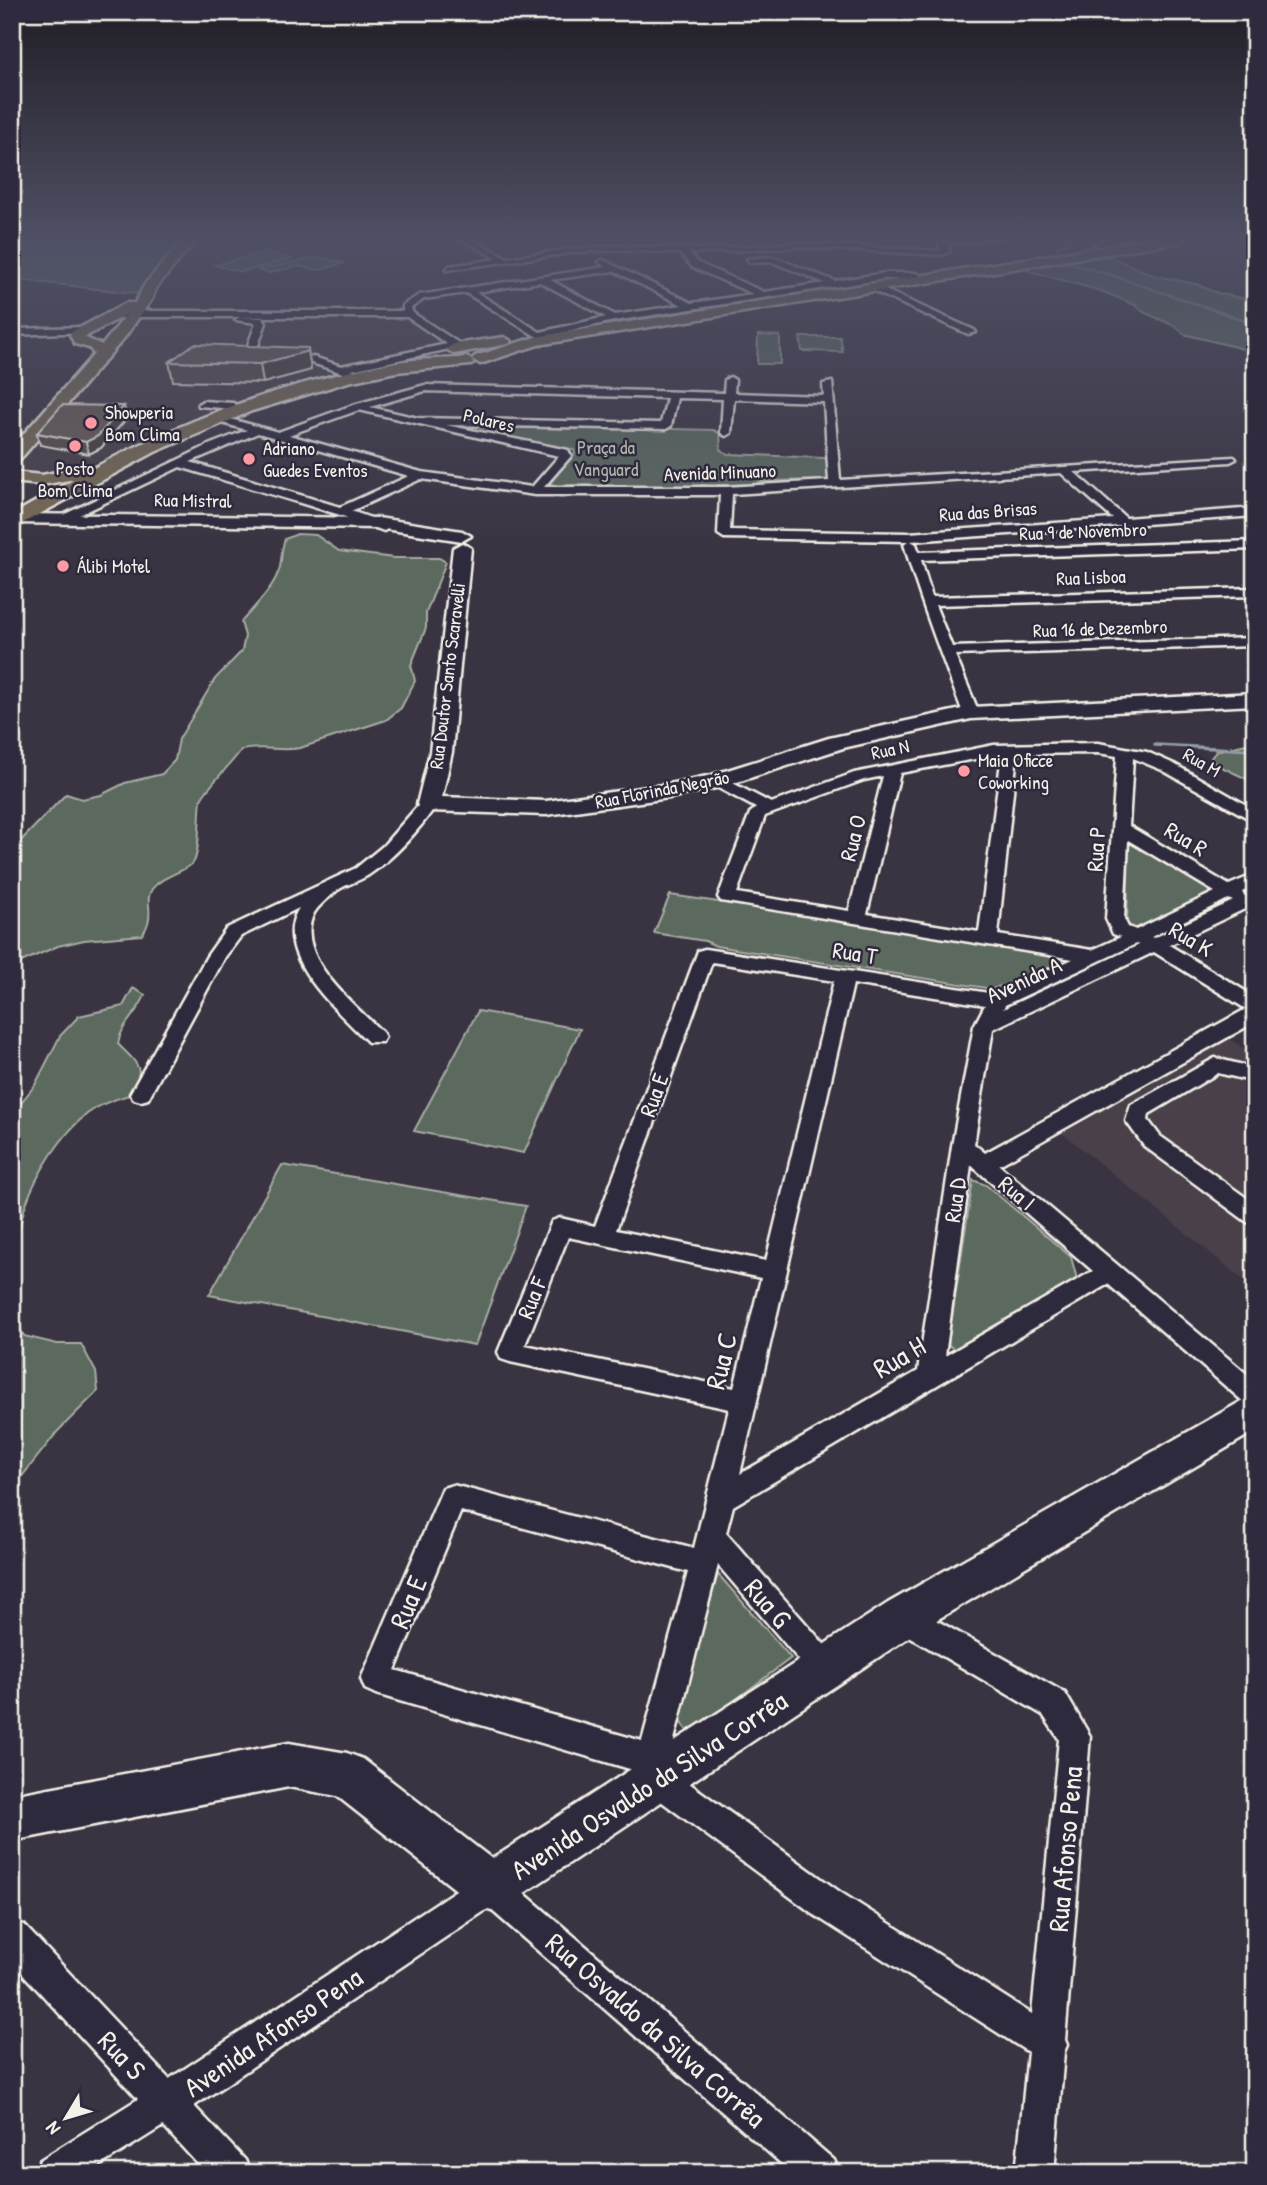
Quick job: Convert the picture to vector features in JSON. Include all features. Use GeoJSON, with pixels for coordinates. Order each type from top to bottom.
{"type":"FeatureCollection","features":[{"type":"Feature","properties":{"kind":"main road"},"geometry":{"type":"LineString","coordinates":[[12,458],[90,340]]}},
{"type":"Feature","properties":{"kind":"main road"},"geometry":{"type":"LineString","coordinates":[[14,515],[114,465],[264,402],[384,370],[516,340]]}},
{"type":"Feature","properties":{"kind":"main road"},"geometry":{"type":"LineString","coordinates":[[14,515],[82,472],[171,430],[233,406],[345,370],[541,340]]}},
{"type":"Feature","properties":{"kind":"main road"},"geometry":{"type":"LineString","coordinates":[[18,479],[43,480],[82,472]]}},
{"type":"Feature","properties":{"kind":"street"},"geometry":{"type":"LineString","coordinates":[[255,340],[252,348],[254,353],[261,356],[313,360],[345,370]]}},
{"type":"Feature","properties":{"kind":"street"},"geometry":{"type":"LineString","coordinates":[[444,340],[460,352]]}},
{"type":"Feature","properties":{"kind":"street"},"geometry":{"type":"LineString","coordinates":[[726,433],[730,380]]}},
{"type":"Feature","properties":{"kind":"street"},"geometry":{"type":"LineString","coordinates":[[828,384],[835,485]]}},
{"type":"Feature","properties":{"kind":"street"},"geometry":{"type":"LineString","coordinates":[[280,435],[357,407],[425,388],[829,399]]}},
{"type":"Feature","properties":{"kind":"street"},"geometry":{"type":"LineString","coordinates":[[418,421],[666,426],[673,394]]}},
{"type":"Feature","properties":{"kind":"street"},"geometry":{"type":"LineString","coordinates":[[203,404],[233,406]]}},
{"type":"Feature","properties":{"kind":"street","name":"Polares"},"geometry":{"type":"LineString","coordinates":[[357,407],[496,440],[564,452],[565,456],[535,491]]}},
{"type":"Feature","properties":{"kind":"street","name":"Avenida Minuano"},"geometry":{"type":"LineString","coordinates":[[219,419],[420,475],[535,491],[726,491],[1063,469],[1181,457],[1230,459]]}},
{"type":"Feature","properties":{"kind":"street","name":"Rua Mistral"},"geometry":{"type":"LineString","coordinates":[[73,517],[180,463],[260,429]]}},
{"type":"Feature","properties":{"kind":"street"},"geometry":{"type":"LineString","coordinates":[[180,463],[341,511],[376,525]]}},
{"type":"Feature","properties":{"kind":"street"},"geometry":{"type":"LineString","coordinates":[[1063,469],[1124,522]]}},
{"type":"Feature","properties":{"kind":"street"},"geometry":{"type":"LineString","coordinates":[[341,511],[420,475]]}},
{"type":"Feature","properties":{"kind":"street"},"geometry":{"type":"LineString","coordinates":[[67,490],[64,503],[73,517]]}},
{"type":"Feature","properties":{"kind":"street","name":"Rua das Brisas"},"geometry":{"type":"LineString","coordinates":[[726,491],[724,534],[909,537],[1255,512]]}},
{"type":"Feature","properties":{"kind":"street","name":"Rua Mistral"},"geometry":{"type":"LineString","coordinates":[[14,515],[376,525]]}},
{"type":"Feature","properties":{"kind":"street","name":"Rua Doutor Santo Scaravelli"},"geometry":{"type":"LineString","coordinates":[[376,525],[458,544],[441,751],[429,804]]}},
{"type":"Feature","properties":{"kind":"street"},"geometry":{"type":"LineString","coordinates":[[909,537],[912,556],[971,713]]}},
{"type":"Feature","properties":{"kind":"street","name":"Rua 9 de Novembro"},"geometry":{"type":"LineString","coordinates":[[912,556],[1253,547]]}},
{"type":"Feature","properties":{"kind":"street","name":"Rua Lisboa"},"geometry":{"type":"LineString","coordinates":[[928,601],[1255,592]]}},
{"type":"Feature","properties":{"kind":"street","name":"Rua 16 de Dezembro"},"geometry":{"type":"LineString","coordinates":[[947,652],[1255,642]]}},
{"type":"Feature","properties":{"kind":"street","name":"Rua Florinda Negrão"},"geometry":{"type":"LineString","coordinates":[[429,804],[546,808],[641,796],[717,781],[836,743],[971,713],[1255,699]]}},
{"type":"Feature","properties":{"kind":"street","name":"Rua N"},"geometry":{"type":"LineString","coordinates":[[770,809],[859,776],[994,750],[1061,748],[1125,752]]}},
{"type":"Feature","properties":{"kind":"street"},"geometry":{"type":"LineString","coordinates":[[988,937],[1010,750]]}},
{"type":"Feature","properties":{"kind":"street","name":"Rua M"},"geometry":{"type":"LineString","coordinates":[[1125,752],[1141,755],[1168,767],[1255,817]]}},
{"type":"Feature","properties":{"kind":"street","name":"Rua P"},"geometry":{"type":"LineString","coordinates":[[1125,752],[1115,919],[1120,930],[1136,937]]}},
{"type":"Feature","properties":{"kind":"street","name":"Rua O"},"geometry":{"type":"LineString","coordinates":[[857,917],[893,769]]}},
{"type":"Feature","properties":{"kind":"street"},"geometry":{"type":"LineString","coordinates":[[717,781],[770,809]]}},
{"type":"Feature","properties":{"kind":"street"},"geometry":{"type":"LineString","coordinates":[[141,1094],[216,956],[234,932],[275,910],[362,872],[389,850],[429,804]]}},
{"type":"Feature","properties":{"kind":"street"},"geometry":{"type":"LineString","coordinates":[[770,809],[758,813],[727,897],[1093,956]]}},
{"type":"Feature","properties":{"kind":"street","name":"Rua R"},"geometry":{"type":"LineString","coordinates":[[1120,828],[1227,891],[1251,902]]}},
{"type":"Feature","properties":{"kind":"street","name":"Avenida A"},"geometry":{"type":"LineString","coordinates":[[984,1026],[997,1001],[1255,878]]}},
{"type":"Feature","properties":{"kind":"street"},"geometry":{"type":"LineString","coordinates":[[327,889],[305,913],[299,938],[311,969],[375,1037]]}},
{"type":"Feature","properties":{"kind":"street","name":"Avenida A"},"geometry":{"type":"LineString","coordinates":[[984,1026],[1251,902]]}},
{"type":"Feature","properties":{"kind":"street","name":"Rua K"},"geometry":{"type":"LineString","coordinates":[[1136,937],[1155,945],[1255,1006]]}},
{"type":"Feature","properties":{"kind":"street","name":"Rua T"},"geometry":{"type":"LineString","coordinates":[[705,955],[997,1001]]}},
{"type":"Feature","properties":{"kind":"street","name":"Rua E"},"geometry":{"type":"LineString","coordinates":[[603,1235],[705,955]]}},
{"type":"Feature","properties":{"kind":"street","name":"Rua C"},"geometry":{"type":"LineString","coordinates":[[655,1770],[845,976]]}},
{"type":"Feature","properties":{"kind":"street","name":"Rua I"},"geometry":{"type":"LineString","coordinates":[[1255,1013],[983,1164],[1255,1396]]}},
{"type":"Feature","properties":{"kind":"street","name":"Rua D"},"geometry":{"type":"LineString","coordinates":[[930,1375],[963,1146],[984,1026]]}},
{"type":"Feature","properties":{"kind":"street"},"geometry":{"type":"LineString","coordinates":[[1255,1075],[1215,1065],[1139,1110],[1137,1121],[1152,1141],[1255,1216]]}},
{"type":"Feature","properties":{"kind":"street"},"geometry":{"type":"LineString","coordinates":[[963,1146],[983,1164]]}},
{"type":"Feature","properties":{"kind":"street","name":"Rua F"},"geometry":{"type":"LineString","coordinates":[[743,1401],[510,1352],[560,1227],[776,1272]]}},
{"type":"Feature","properties":{"kind":"street","name":"Rua H"},"geometry":{"type":"LineString","coordinates":[[721,1499],[1110,1272]]}},
{"type":"Feature","properties":{"kind":"street","name":"Avenida Osvaldo da Silva Corrêa"},"geometry":{"type":"LineString","coordinates":[[12,1818],[289,1765],[347,1775],[491,1887],[655,1770],[827,1670],[903,1617],[1255,1412]]}},
{"type":"Feature","properties":{"kind":"street","name":"Rua E"},"geometry":{"type":"LineString","coordinates":[[655,1770],[376,1679],[453,1497],[706,1549]]}},
{"type":"Feature","properties":{"kind":"street","name":"Rua G"},"geometry":{"type":"LineString","coordinates":[[706,1549],[827,1670]]}},
{"type":"Feature","properties":{"kind":"street","name":"Rua Afonso Pena"},"geometry":{"type":"LineString","coordinates":[[903,1617],[1054,1703],[1075,1736],[1049,2045],[1035,2173]]}},
{"type":"Feature","properties":{"kind":"street"},"geometry":{"type":"LineString","coordinates":[[655,1770],[828,1904],[1049,2045]]}},
{"type":"Feature","properties":{"kind":"street","name":"Avenida Afonso Pena"},"geometry":{"type":"LineString","coordinates":[[53,2173],[166,2103],[491,1887]]}},
{"type":"Feature","properties":{"kind":"street","name":"Rua Osvaldo da Silva Corrêa"},"geometry":{"type":"LineString","coordinates":[[491,1887],[821,2173]]}},
{"type":"Feature","properties":{"kind":"street","name":"Rua S"},"geometry":{"type":"LineString","coordinates":[[12,1937],[232,2173]]}},
{"type":"Feature","properties":{"kind":"shaded area"},"geometry":{"type":"Polygon","coordinates":[[[119,340],[442,340],[454,348],[371,364],[189,419],[70,473],[46,478],[12,473],[12,469],[119,340]]]}},
{"type":"Feature","properties":{"kind":"shaded area"},"geometry":{"type":"Polygon","coordinates":[[[1227,1037],[1255,1056],[1255,1289],[1061,1132],[1227,1037]]]}},
{"type":"Feature","properties":{"kind":"green space"},"geometry":{"type":"Polygon","coordinates":[[[758,340],[780,340],[780,364],[757,364],[758,340]]]}},
{"type":"Feature","properties":{"kind":"green space"},"geometry":{"type":"Polygon","coordinates":[[[800,340],[841,340],[843,352],[802,351],[800,340]]]}},
{"type":"Feature","properties":{"kind":"green space"},"geometry":{"type":"Polygon","coordinates":[[[1208,340],[1255,340],[1255,352],[1208,340]]]}},
{"type":"Feature","properties":{"kind":"green space","name":"Praça da Vanguard"},"geometry":{"type":"Polygon","coordinates":[[[466,424],[714,430],[720,434],[721,450],[728,454],[824,458],[828,461],[829,480],[764,481],[757,482],[763,484],[717,485],[723,487],[702,485],[681,489],[668,486],[597,489],[572,485],[570,486],[574,488],[557,487],[550,483],[575,454],[574,450],[468,430],[465,429],[466,424]]]}},
{"type":"Feature","properties":{"kind":"green space"},"geometry":{"type":"Polygon","coordinates":[[[297,534],[316,535],[339,551],[394,558],[439,558],[446,562],[426,613],[426,628],[411,665],[415,681],[401,708],[386,720],[300,748],[241,750],[201,800],[198,843],[193,863],[152,889],[149,921],[142,935],[84,940],[58,946],[12,966],[12,850],[66,794],[82,799],[101,795],[125,783],[162,774],[175,760],[179,739],[215,679],[242,651],[245,636],[241,622],[274,582],[285,539],[297,534]]]}},
{"type":"Feature","properties":{"kind":"green space"},"geometry":{"type":"Polygon","coordinates":[[[1255,742],[1255,783],[1215,764],[1211,758],[1216,751],[1255,742]]]}},
{"type":"Feature","properties":{"kind":"green space"},"geometry":{"type":"Polygon","coordinates":[[[1129,843],[1137,845],[1212,892],[1138,930],[1127,924],[1129,843]]]}},
{"type":"Feature","properties":{"kind":"green space"},"geometry":{"type":"Polygon","coordinates":[[[670,895],[856,922],[1051,956],[1062,963],[993,989],[716,946],[705,941],[654,933],[670,895]]]}},
{"type":"Feature","properties":{"kind":"green space"},"geometry":{"type":"Polygon","coordinates":[[[133,988],[145,995],[122,1030],[118,1044],[130,1056],[139,1071],[132,1094],[92,1110],[59,1144],[43,1167],[31,1192],[12,1257],[12,1114],[35,1085],[60,1036],[79,1016],[123,1006],[133,988]]]}},
{"type":"Feature","properties":{"kind":"green space"},"geometry":{"type":"Polygon","coordinates":[[[478,1011],[580,1029],[524,1153],[414,1131],[478,1011]]]}},
{"type":"Feature","properties":{"kind":"green space"},"geometry":{"type":"Polygon","coordinates":[[[282,1165],[526,1206],[475,1345],[209,1295],[282,1165]]]}},
{"type":"Feature","properties":{"kind":"green space"},"geometry":{"type":"Polygon","coordinates":[[[973,1180],[986,1185],[1071,1257],[1077,1279],[954,1350],[948,1344],[973,1180]]]}},
{"type":"Feature","properties":{"kind":"green space"},"geometry":{"type":"Polygon","coordinates":[[[12,1312],[24,1336],[57,1344],[81,1344],[96,1372],[98,1391],[58,1431],[12,1489],[12,1312]]]}},
{"type":"Feature","properties":{"kind":"green space"},"geometry":{"type":"Polygon","coordinates":[[[718,1574],[791,1658],[690,1734],[677,1718],[718,1574]]]}},
{"type":"Feature","properties":{"kind":"building"},"geometry":{"type":"Polygon","coordinates":[[[194,344],[308,348],[308,351],[260,364],[169,362],[194,344]]]}},
{"type":"Feature","properties":{"kind":"building"},"geometry":{"type":"Polygon","coordinates":[[[62,405],[124,406],[98,436],[86,442],[37,433],[62,405]]]}},
{"type":"Feature","properties":{"kind":"waterway"},"geometry":{"type":"LineString","coordinates":[[1155,745],[1255,750]]}},
{"type":"Feature","properties":{"kind":"place","name":"Showperia Bom Clima"},"geometry":{"type":"Point","coordinates":[91,423]}},
{"type":"Feature","properties":{"kind":"place","name":"Posto Bom Clima"},"geometry":{"type":"Point","coordinates":[75,446]}},
{"type":"Feature","properties":{"kind":"place","name":"Adriano Guedes Eventos"},"geometry":{"type":"Point","coordinates":[249,459]}},
{"type":"Feature","properties":{"kind":"place","name":"Álibi Motel"},"geometry":{"type":"Point","coordinates":[63,566]}},
{"type":"Feature","properties":{"kind":"place","name":"Maia Oficce Coworking"},"geometry":{"type":"Point","coordinates":[964,771]}}]}
